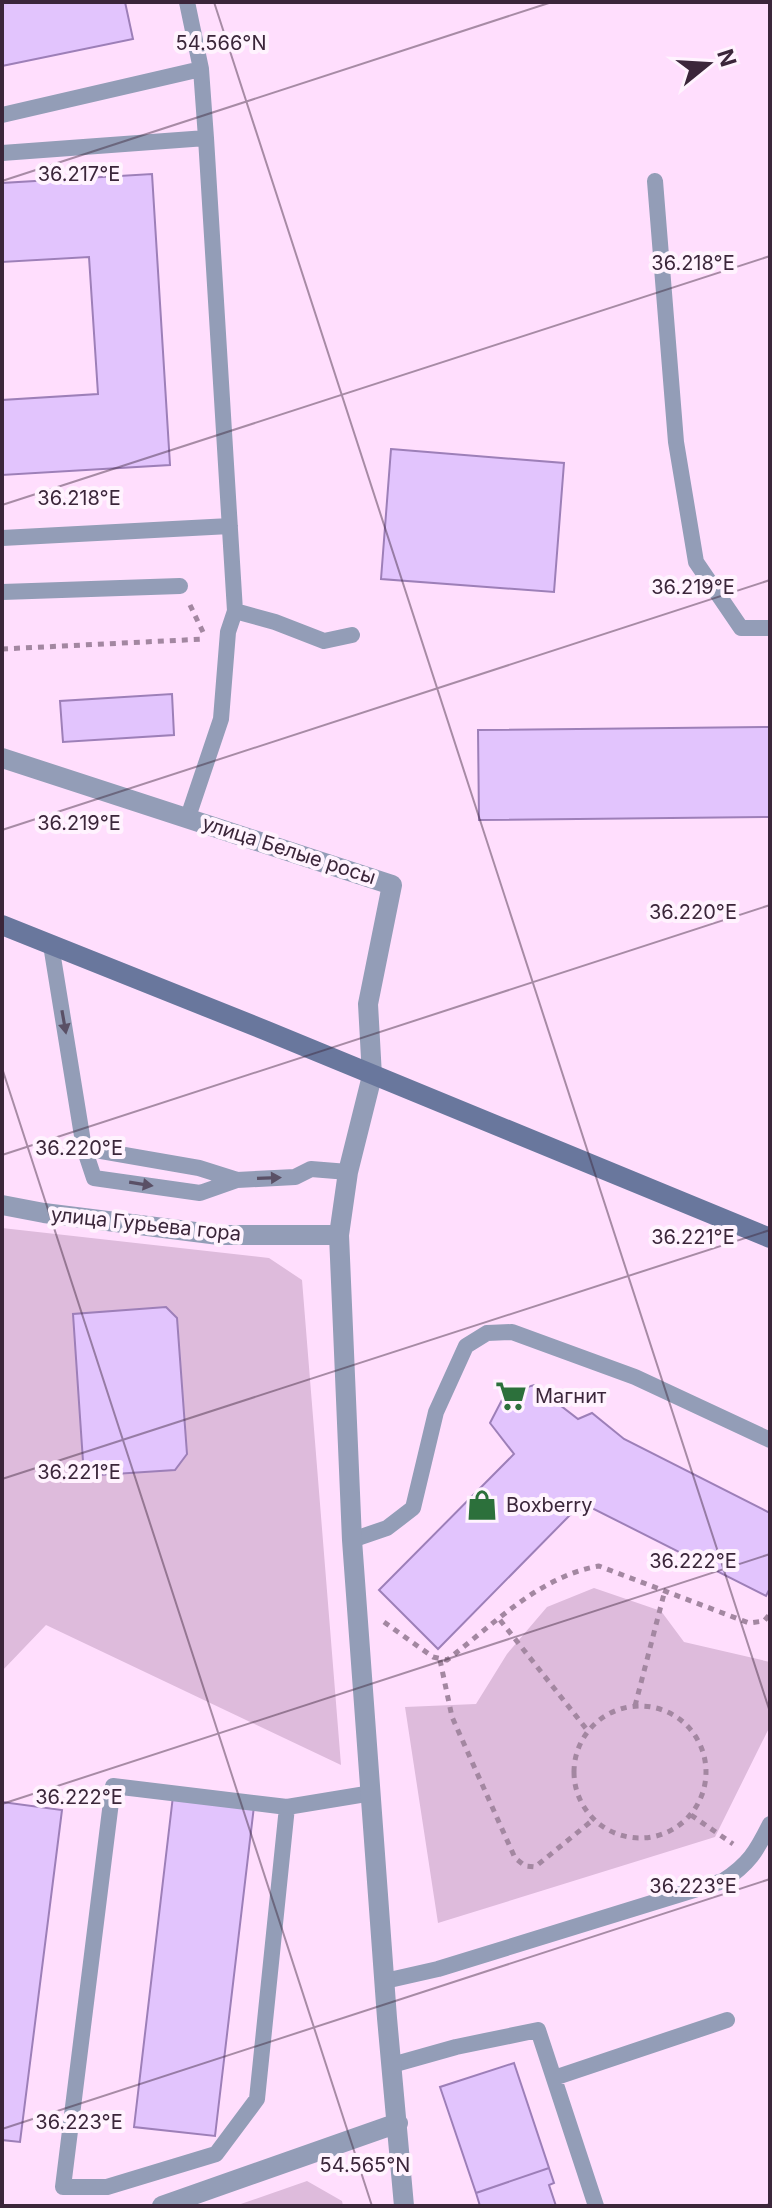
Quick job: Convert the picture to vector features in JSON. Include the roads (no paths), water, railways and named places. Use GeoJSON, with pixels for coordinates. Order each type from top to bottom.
{"type":"FeatureCollection","features":[{"type":"Feature","properties":{"kind":"main road"},"geometry":{"type":"LineString","coordinates":[[2,925],[770,1238]]}},
{"type":"Feature","properties":{"kind":"street","name":"улица Белые росы"},"geometry":{"type":"LineString","coordinates":[[2,758],[392,885],[368,1004],[372,1076]]}},
{"type":"Feature","properties":{"kind":"street"},"geometry":{"type":"LineString","coordinates":[[372,1076],[348,1172],[339,1235],[352,1540],[404,2206]]}},
{"type":"Feature","properties":{"kind":"street","name":"улица Гурьева гора"},"geometry":{"type":"LineString","coordinates":[[2,1205],[219,1235],[339,1235]]}},
{"type":"Feature","properties":{"kind":"street"},"geometry":{"type":"LineString","coordinates":[[162,2206],[398,2123]]}},
{"type":"Feature","properties":{"kind":"lane"},"geometry":{"type":"LineString","coordinates":[[187,2],[201,69],[235,611],[228,632],[221,719],[188,817]]}},
{"type":"Feature","properties":{"kind":"lane"},"geometry":{"type":"LineString","coordinates":[[2,115],[201,69]]}},
{"type":"Feature","properties":{"kind":"lane"},"geometry":{"type":"LineString","coordinates":[[2,153],[206,138]]}},
{"type":"Feature","properties":{"kind":"lane"},"geometry":{"type":"LineString","coordinates":[[655,181],[676,442],[696,562],[741,628],[770,628]]}},
{"type":"Feature","properties":{"kind":"lane"},"geometry":{"type":"LineString","coordinates":[[2,538],[230,526]]}},
{"type":"Feature","properties":{"kind":"lane"},"geometry":{"type":"LineString","coordinates":[[2,592],[180,586]]}},
{"type":"Feature","properties":{"kind":"lane"},"geometry":{"type":"LineString","coordinates":[[235,611],[324,641],[352,635]]}},
{"type":"Feature","properties":{"kind":"lane"},"geometry":{"type":"LineString","coordinates":[[51,945],[84,1148],[94,1178],[200,1193],[237,1180],[295,1177],[311,1169],[348,1172]]}},
{"type":"Feature","properties":{"kind":"lane"},"geometry":{"type":"LineString","coordinates":[[84,1148],[199,1168],[237,1180]]}},
{"type":"Feature","properties":{"kind":"lane"},"geometry":{"type":"LineString","coordinates":[[352,1540],[387,1528],[413,1508],[436,1412],[466,1346],[487,1333],[512,1332],[635,1377],[770,1440]]}},
{"type":"Feature","properties":{"kind":"lane"},"geometry":{"type":"LineString","coordinates":[[287,1807],[257,2099],[216,2154],[107,2187],[63,2187],[113,1786],[287,1807],[372,1793]]}},
{"type":"Feature","properties":{"kind":"lane"},"geometry":{"type":"LineString","coordinates":[[385,1981],[438,1969],[723,1881],[753,1857],[770,1824]]}},
{"type":"Feature","properties":{"kind":"lane"},"geometry":{"type":"LineString","coordinates":[[554,2078],[727,2020]]}},
{"type":"Feature","properties":{"kind":"lane"},"geometry":{"type":"LineString","coordinates":[[392,2065],[456,2047],[538,2030],[596,2206]]}},
{"type":"Feature","properties":{"kind":"place","name":"Магнит"},"geometry":{"type":"Point","coordinates":[511,1396]}},
{"type":"Feature","properties":{"kind":"place","name":"Boxberry"},"geometry":{"type":"Point","coordinates":[482,1505]}}]}
